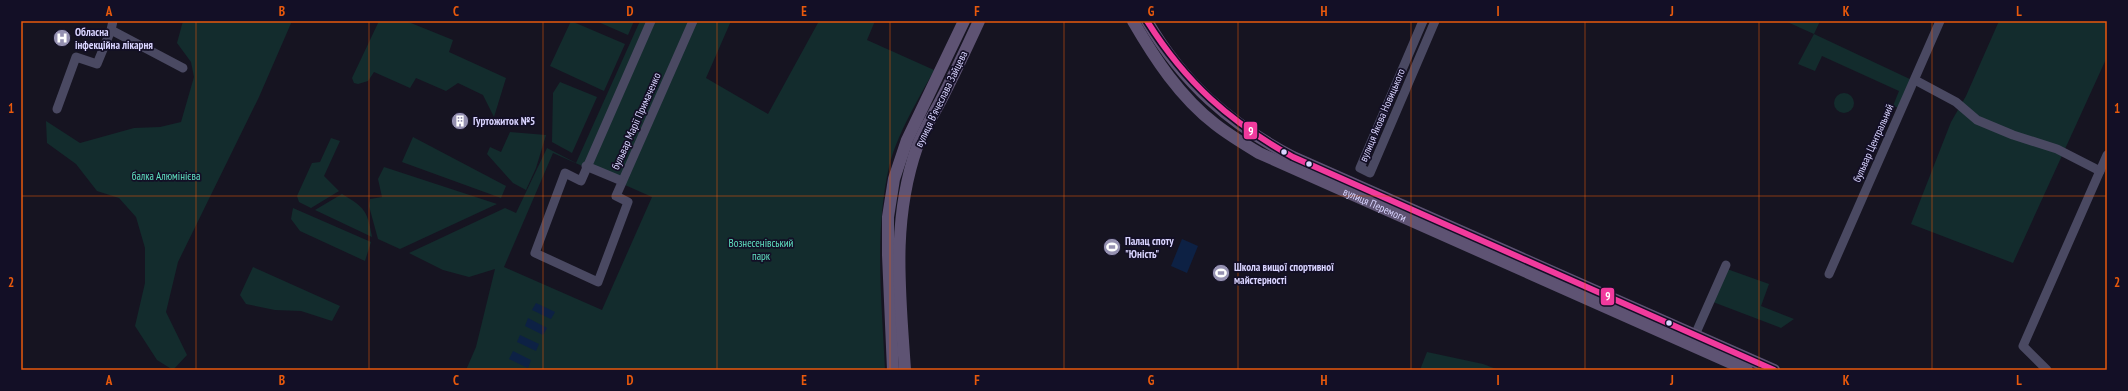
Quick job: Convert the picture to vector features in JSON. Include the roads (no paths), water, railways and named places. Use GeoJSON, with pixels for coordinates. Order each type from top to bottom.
{"type":"FeatureCollection","features":[{"type":"Feature","properties":{"kind":"main road","name":"вулиця Вʼячеслава Зайцева"},"geometry":{"type":"LineString","coordinates":[[893,370],[888,255],[888,218],[894,179],[907,140],[964,21]]}},
{"type":"Feature","properties":{"kind":"main road","name":"вулиця Вʼячеслава Зайцева"},"geometry":{"type":"LineString","coordinates":[[905,370],[899,261],[900,223],[906,186],[917,145],[957,69],[978,21]]}},
{"type":"Feature","properties":{"kind":"main road","name":"вулиця Перемоги"},"geometry":{"type":"LineString","coordinates":[[1133,21],[1160,65],[1180,90],[1204,114],[1223,130],[1259,153],[1306,176],[1747,370]]}},
{"type":"Feature","properties":{"kind":"main road","name":"вулиця Перемоги"},"geometry":{"type":"LineString","coordinates":[[1147,21],[1174,62],[1214,105],[1233,121],[1264,142],[1293,157],[1774,370]]}},
{"type":"Feature","properties":{"kind":"main road"},"geometry":{"type":"LineString","coordinates":[[1204,114],[1213,114],[1214,105]]}},
{"type":"Feature","properties":{"kind":"main road"},"geometry":{"type":"LineString","coordinates":[[1223,130],[1227,122],[1233,121]]}},
{"type":"Feature","properties":{"kind":"street"},"geometry":{"type":"LineString","coordinates":[[622,181],[616,196],[628,202],[598,282],[535,253],[565,174],[581,181],[586,166],[651,21]]}},
{"type":"Feature","properties":{"kind":"street","name":"бульвар Марії Примаченко"},"geometry":{"type":"LineString","coordinates":[[586,166],[622,181],[693,21]]}},
{"type":"Feature","properties":{"kind":"street","name":"вулиця Якова Новицького"},"geometry":{"type":"LineString","coordinates":[[1423,21],[1360,168],[1370,173],[1435,21]]}},
{"type":"Feature","properties":{"kind":"street","name":"бульвар Центральний"},"geometry":{"type":"LineString","coordinates":[[1829,274],[1940,21]]}},
{"type":"Feature","properties":{"kind":"street"},"geometry":{"type":"LineString","coordinates":[[56,109],[76,57],[97,64],[112,25],[183,68]]}},
{"type":"Feature","properties":{"kind":"street"},"geometry":{"type":"LineString","coordinates":[[1915,80],[1956,102],[1977,120],[2013,135],[2057,149],[2100,171]]}},
{"type":"Feature","properties":{"kind":"street"},"geometry":{"type":"LineString","coordinates":[[2047,370],[2023,346],[2107,155]]}},
{"type":"Feature","properties":{"kind":"street"},"geometry":{"type":"LineString","coordinates":[[1695,335],[1726,265]]}},
{"type":"Feature","properties":{"kind":"water"},"geometry":{"type":"Polygon","coordinates":[[[1182,239],[1198,246],[1187,273],[1171,266],[1182,239]]]}},
{"type":"Feature","properties":{"kind":"water"},"geometry":{"type":"Polygon","coordinates":[[[536,303],[555,312],[551,319],[532,310],[536,303]]]}},
{"type":"Feature","properties":{"kind":"water"},"geometry":{"type":"Polygon","coordinates":[[[528,318],[547,328],[543,335],[525,326],[528,318]]]}},
{"type":"Feature","properties":{"kind":"water"},"geometry":{"type":"Polygon","coordinates":[[[520,335],[539,344],[536,351],[517,342],[520,335]]]}},
{"type":"Feature","properties":{"kind":"water"},"geometry":{"type":"Polygon","coordinates":[[[513,351],[531,360],[528,368],[509,359],[513,351]]]}},
{"type":"Feature","properties":{"kind":"place","name":"Обласна інфекційна лікарня"},"geometry":{"type":"Point","coordinates":[62,38]}},
{"type":"Feature","properties":{"kind":"place","name":"Гуртожиток №5"},"geometry":{"type":"Point","coordinates":[460,121]}},
{"type":"Feature","properties":{"kind":"place","name":"Палац споту \"Юність\""},"geometry":{"type":"Point","coordinates":[1112,247]}},
{"type":"Feature","properties":{"kind":"place","name":"Школа вищої спортивної майстерності"},"geometry":{"type":"Point","coordinates":[1221,273]}},
{"type":"Feature","properties":{"kind":"park label","name":"балка Алюмінієва"},"geometry":{"type":"Point","coordinates":[166,176]}},
{"type":"Feature","properties":{"kind":"park label","name":"Вознесенівський парк"},"geometry":{"type":"Point","coordinates":[761,249]}}]}
